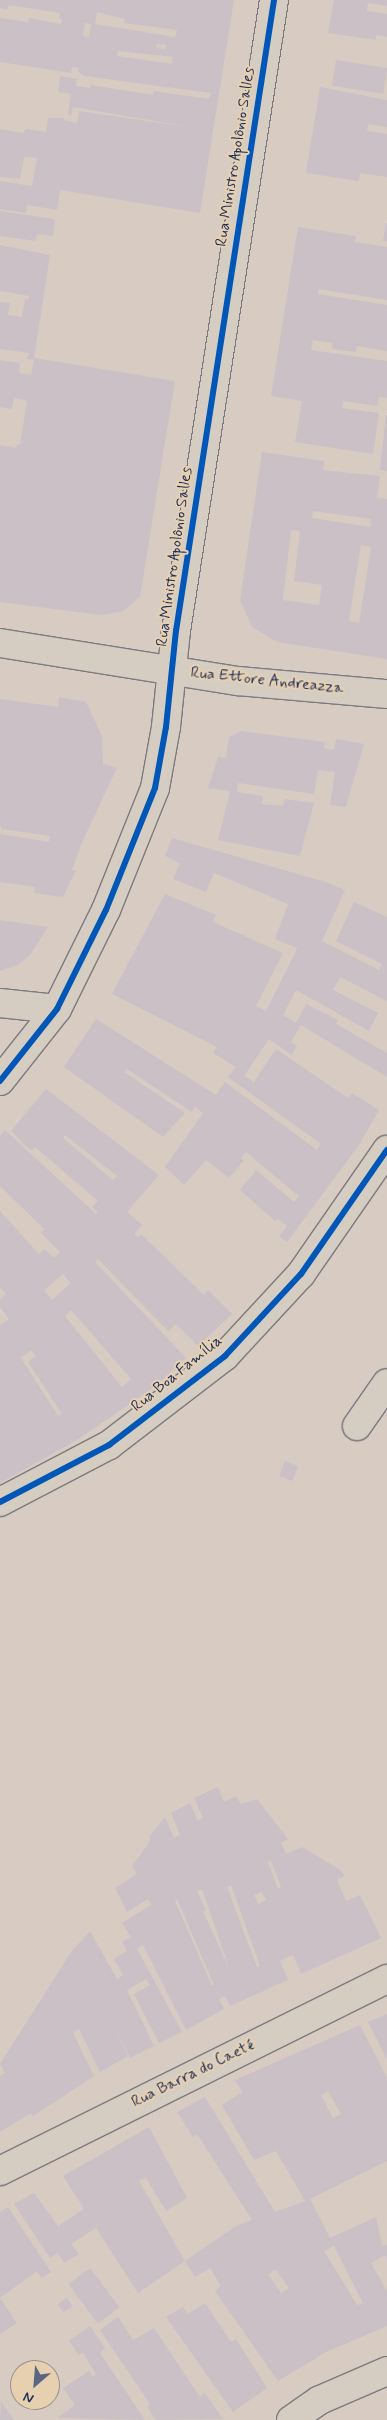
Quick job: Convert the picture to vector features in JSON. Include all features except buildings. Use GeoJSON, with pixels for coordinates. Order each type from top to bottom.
{"type":"FeatureCollection","features":[{"type":"Feature","properties":{"kind":"street","name":"Rua Ministro Apolônio Salles"},"geometry":{"type":"LineString","coordinates":[[0,1081],[57,1009],[106,910],[155,788],[173,670],[176,630],[274,0]]}},
{"type":"Feature","properties":{"kind":"street","name":"Rua Ettore Andreazza"},"geometry":{"type":"LineString","coordinates":[[0,643],[238,681],[387,694]]}},
{"type":"Feature","properties":{"kind":"street"},"geometry":{"type":"LineString","coordinates":[[0,1003],[57,1009]]}},
{"type":"Feature","properties":{"kind":"street","name":"Rua Boa Família"},"geometry":{"type":"LineString","coordinates":[[0,1502],[109,1445],[225,1356],[301,1274],[387,1150]]}},
{"type":"Feature","properties":{"kind":"street"},"geometry":{"type":"LineString","coordinates":[[358,1426],[387,1383]]}},
{"type":"Feature","properties":{"kind":"street","name":"Rua Barra do Caeté"},"geometry":{"type":"LineString","coordinates":[[0,2171],[387,1979]]}},
{"type":"Feature","properties":{"kind":"street"},"geometry":{"type":"LineString","coordinates":[[291,2420],[320,2400],[387,2371]]}},
{"type":"Feature","properties":{"kind":"cycle path"},"geometry":{"type":"LineString","coordinates":[[0,1081],[57,1009],[106,910],[155,788],[166,727],[176,631],[274,0]]}},
{"type":"Feature","properties":{"kind":"cycle path"},"geometry":{"type":"LineString","coordinates":[[0,1502],[109,1445],[225,1356],[301,1274],[387,1150]]}}]}
